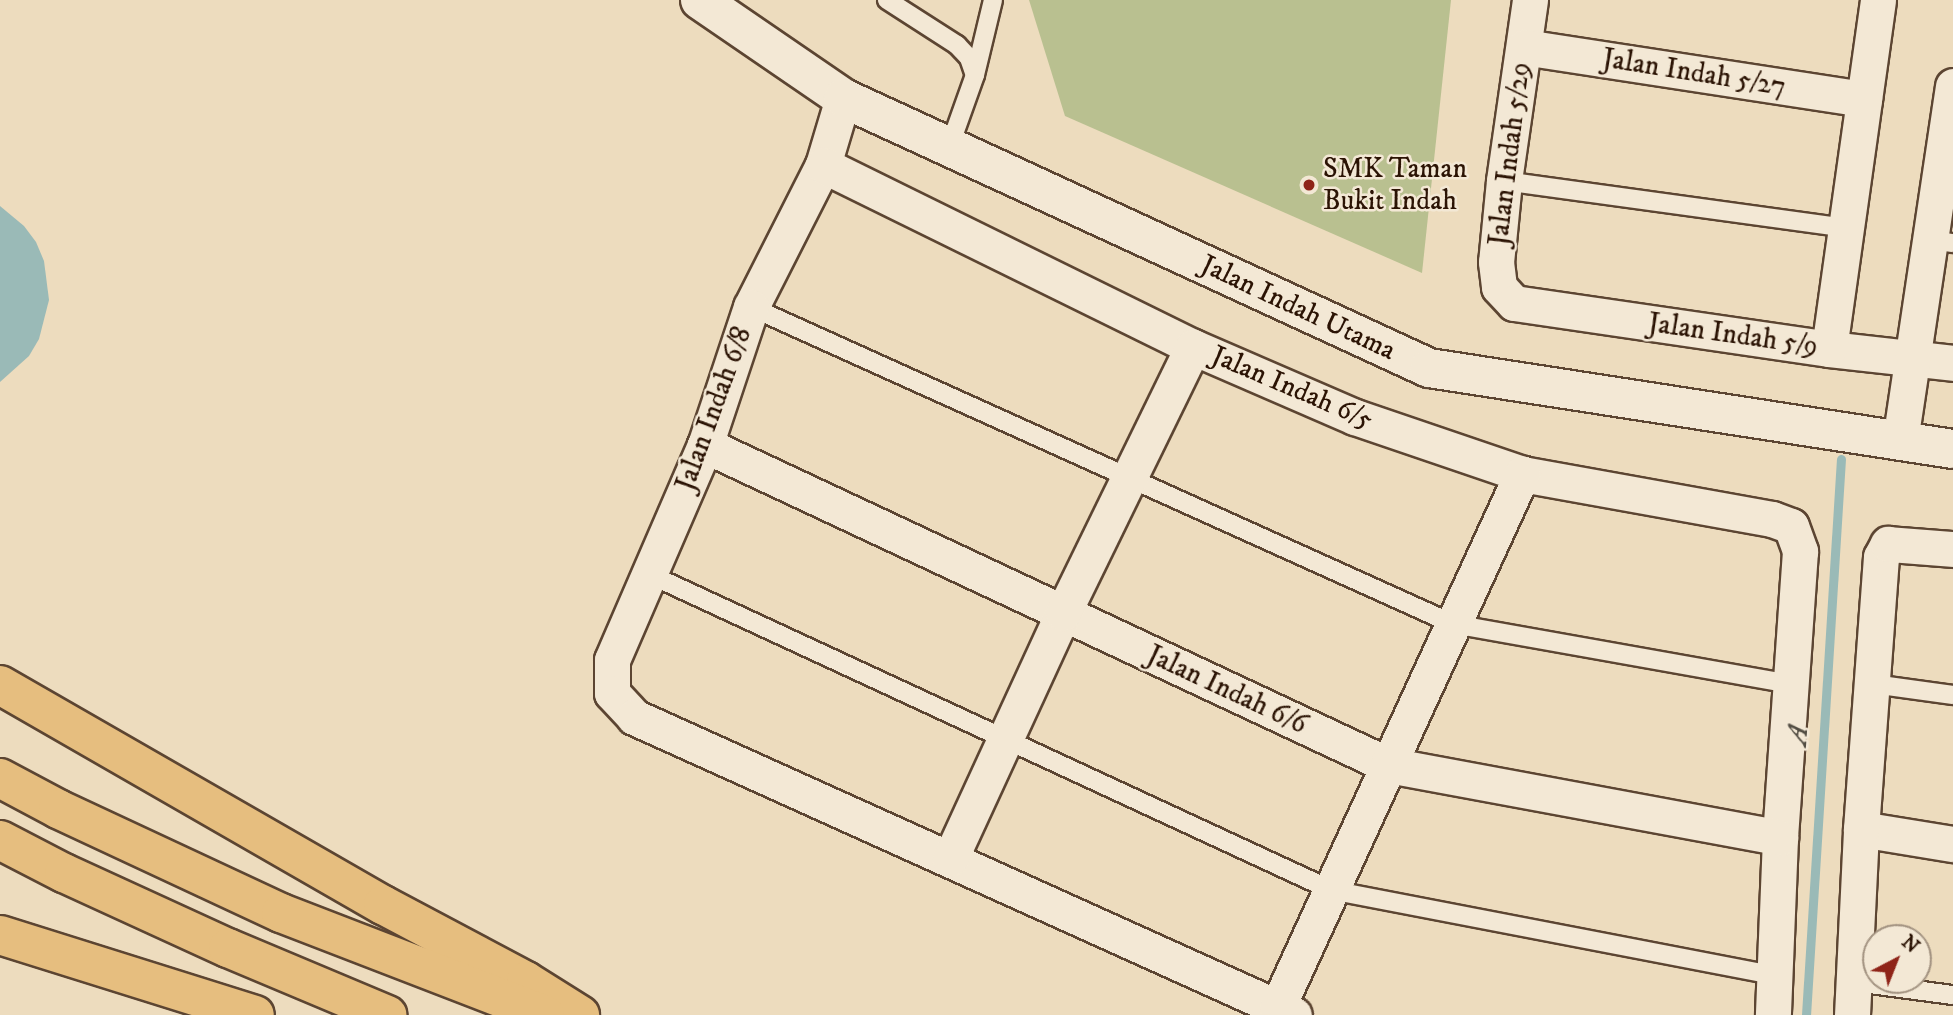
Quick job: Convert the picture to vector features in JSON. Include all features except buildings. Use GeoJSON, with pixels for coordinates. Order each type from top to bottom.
{"type":"FeatureCollection","features":[{"type":"Feature","properties":{"kind":"highway"},"geometry":{"type":"LineString","coordinates":[[0,685],[383,905],[526,981],[580,1015]]}},
{"type":"Feature","properties":{"kind":"highway"},"geometry":{"type":"LineString","coordinates":[[0,778],[58,809],[281,913],[545,1015]]}},
{"type":"Feature","properties":{"kind":"highway"},"geometry":{"type":"LineString","coordinates":[[0,840],[64,873],[228,948],[387,1015]]}},
{"type":"Feature","properties":{"kind":"highway"},"geometry":{"type":"LineString","coordinates":[[0,935],[255,1015]]}},
{"type":"Feature","properties":{"kind":"main road","name":"Jalan Indah Utama"},"geometry":{"type":"LineString","coordinates":[[700,0],[843,98],[1429,368],[1953,449]]}},
{"type":"Feature","properties":{"kind":"street","name":"Jalan Indah 5/29"},"geometry":{"type":"LineString","coordinates":[[1514,303],[1499,287],[1496,262],[1504,181],[1530,0]]}},
{"type":"Feature","properties":{"kind":"street"},"geometry":{"type":"LineString","coordinates":[[1829,349],[1878,0]]}},
{"type":"Feature","properties":{"kind":"street","name":"Jalan Indah 5/27"},"geometry":{"type":"LineString","coordinates":[[1524,47],[1864,99]]}},
{"type":"Feature","properties":{"kind":"street","name":"Jalan Indah 6/8"},"geometry":{"type":"LineString","coordinates":[[843,98],[823,165],[751,307],[705,445],[612,660],[612,693],[634,717],[950,859]]}},
{"type":"Feature","properties":{"kind":"street"},"geometry":{"type":"LineString","coordinates":[[1900,441],[1914,357],[1942,242],[1952,100]]}},
{"type":"Feature","properties":{"kind":"street","name":"Jalan Indah 6/5"},"geometry":{"type":"LineString","coordinates":[[823,165],[1193,346],[1354,417],[1522,474],[1772,519],[1791,526],[1800,551],[1791,684]]}},
{"type":"Feature","properties":{"kind":"street","name":"Jalan Indah 5/9"},"geometry":{"type":"LineString","coordinates":[[1514,303],[1829,349],[1953,363]]}},
{"type":"Feature","properties":{"kind":"street"},"geometry":{"type":"LineString","coordinates":[[1193,346],[1063,613],[950,859],[1286,1012],[1331,890],[1522,474]]}},
{"type":"Feature","properties":{"kind":"street","name":"Jalan Indah 6/6"},"geometry":{"type":"LineString","coordinates":[[705,445],[1388,765],[1780,838]]}},
{"type":"Feature","properties":{"kind":"street"},"geometry":{"type":"LineString","coordinates":[[1853,999],[1861,829],[1881,557],[1888,544],[1953,549]]}},
{"type":"Feature","properties":{"kind":"street"},"geometry":{"type":"LineString","coordinates":[[1773,1015],[1780,838],[1791,684]]}},
{"type":"Feature","properties":{"kind":"street"},"geometry":{"type":"LineString","coordinates":[[1861,829],[1953,844]]}},
{"type":"Feature","properties":{"kind":"lane"},"geometry":{"type":"LineString","coordinates":[[887,0],[957,45],[969,58],[975,75]]}},
{"type":"Feature","properties":{"kind":"lane"},"geometry":{"type":"LineString","coordinates":[[949,148],[975,75],[992,0]]}},
{"type":"Feature","properties":{"kind":"lane"},"geometry":{"type":"LineString","coordinates":[[1504,181],[1846,228]]}},
{"type":"Feature","properties":{"kind":"lane"},"geometry":{"type":"LineString","coordinates":[[751,307],[1453,624],[1791,684]]}},
{"type":"Feature","properties":{"kind":"lane"},"geometry":{"type":"LineString","coordinates":[[649,574],[1006,737],[1331,890],[1774,975]]}},
{"type":"Feature","properties":{"kind":"lane"},"geometry":{"type":"LineString","coordinates":[[1873,684],[1953,695]]}},
{"type":"Feature","properties":{"kind":"lane"},"geometry":{"type":"LineString","coordinates":[[1853,999],[1953,995]]}},
{"type":"Feature","properties":{"kind":"green space","name":"SMK Taman Bukit Indah"},"geometry":{"type":"Polygon","coordinates":[[[1029,0],[1451,0],[1422,273],[1065,116],[1029,0]]]}},
{"type":"Feature","properties":{"kind":"water"},"geometry":{"type":"Polygon","coordinates":[[[0,206],[24,226],[36,242],[44,261],[49,300],[39,339],[29,356],[0,382],[0,206]]]}},
{"type":"Feature","properties":{"kind":"waterway","name":"A"},"geometry":{"type":"LineString","coordinates":[[1806,1015],[1841,459]]}},
{"type":"Feature","properties":{"kind":"place","name":"SMK Taman Bukit Indah"},"geometry":{"type":"Point","coordinates":[1309,185]}}]}
